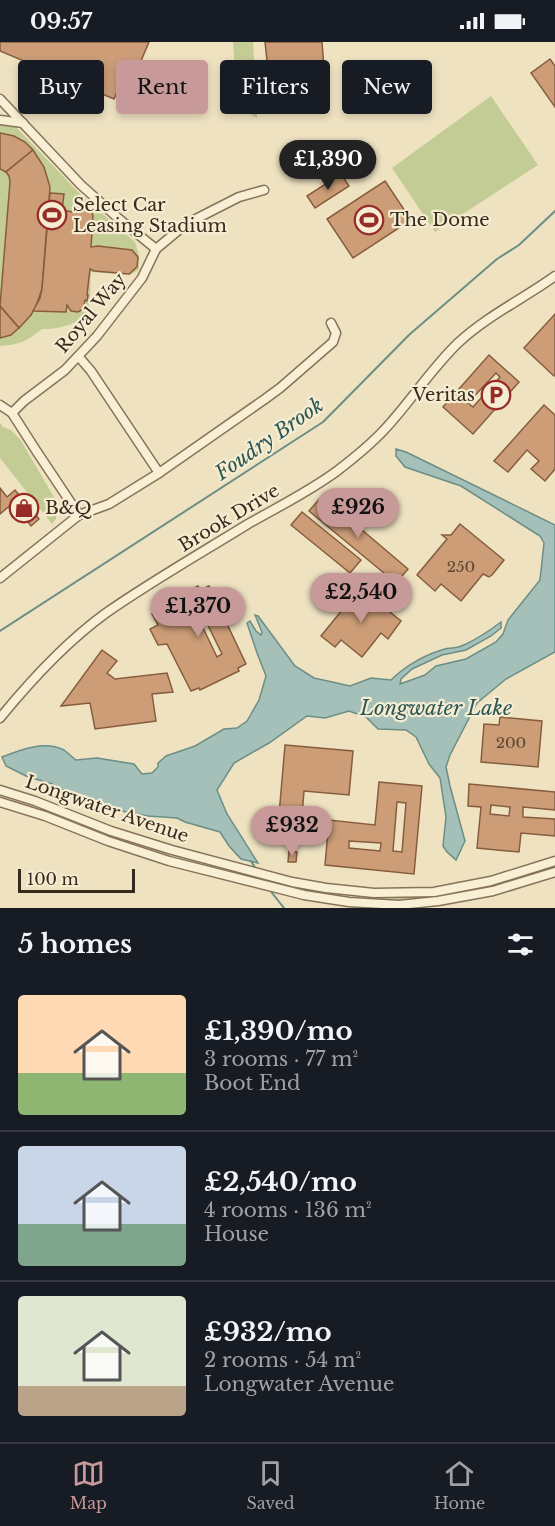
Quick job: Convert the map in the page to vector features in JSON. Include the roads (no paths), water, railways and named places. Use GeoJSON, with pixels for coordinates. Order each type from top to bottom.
{"type":"FeatureCollection","features":[{"type":"Feature","properties":{"kind":"street"},"geometry":{"type":"LineString","coordinates":[[0,99],[81,185],[156,249],[186,224],[239,197],[264,190]]}},
{"type":"Feature","properties":{"kind":"street"},"geometry":{"type":"LineString","coordinates":[[0,120],[24,123]]}},
{"type":"Feature","properties":{"kind":"street","name":"Royal Way"},"geometry":{"type":"LineString","coordinates":[[12,413],[65,370],[98,336],[142,278],[156,249]]}},
{"type":"Feature","properties":{"kind":"street","name":"Brook Drive"},"geometry":{"type":"LineString","coordinates":[[0,718],[32,680],[66,646],[105,614],[293,499],[368,446],[459,342],[482,323],[555,276]]}},
{"type":"Feature","properties":{"kind":"street"},"geometry":{"type":"LineString","coordinates":[[0,578],[79,515],[109,504],[159,473],[265,399],[333,342],[336,333],[331,323]]}},
{"type":"Feature","properties":{"kind":"street"},"geometry":{"type":"LineString","coordinates":[[79,357],[91,371],[159,473]]}},
{"type":"Feature","properties":{"kind":"street"},"geometry":{"type":"LineString","coordinates":[[0,405],[12,413],[79,515]]}},
{"type":"Feature","properties":{"kind":"street","name":"Longwater Avenue"},"geometry":{"type":"LineString","coordinates":[[0,790],[111,831],[172,850],[306,885],[374,893],[421,893],[491,881],[555,861]]}},
{"type":"Feature","properties":{"kind":"street","name":"Longwater Avenue"},"geometry":{"type":"LineString","coordinates":[[0,802],[169,861],[322,898],[373,904],[422,903],[493,891],[555,872]]}},
{"type":"Feature","properties":{"kind":"water","name":"Longwater Lake"},"geometry":{"type":"Polygon","coordinates":[[[396,449],[555,525],[555,652],[506,679],[477,703],[450,755],[446,767],[465,841],[456,860],[443,846],[446,817],[440,778],[429,764],[416,737],[406,730],[378,729],[366,717],[349,711],[325,718],[307,716],[269,743],[234,763],[217,790],[227,814],[258,863],[241,859],[220,832],[177,818],[148,816],[110,809],[6,766],[2,757],[32,747],[48,746],[64,750],[76,760],[97,758],[134,764],[142,774],[152,773],[166,756],[195,746],[224,729],[237,728],[247,721],[259,700],[266,676],[247,623],[250,621],[261,635],[262,632],[255,615],[295,666],[314,678],[350,686],[371,678],[391,680],[423,657],[464,645],[501,622],[501,628],[491,636],[466,650],[442,655],[412,669],[401,679],[400,684],[425,675],[436,666],[466,659],[496,642],[503,634],[508,620],[540,580],[544,543],[540,536],[461,486],[405,467],[396,456],[396,449]]]}},
{"type":"Feature","properties":{"kind":"waterway","name":"Foudry Brook"},"geometry":{"type":"LineString","coordinates":[[0,631],[323,422],[410,334],[497,259],[519,245],[555,211]]}},
{"type":"Feature","properties":{"kind":"waterway"},"geometry":{"type":"LineString","coordinates":[[251,861],[256,869]]}},
{"type":"Feature","properties":{"kind":"waterway"},"geometry":{"type":"LineString","coordinates":[[269,889],[284,908]]}},
{"type":"Feature","properties":{"kind":"place","name":"Select Car Leasing Stadium"},"geometry":{"type":"Point","coordinates":[52,215]}},
{"type":"Feature","properties":{"kind":"place","name":"The Dome"},"geometry":{"type":"Point","coordinates":[369,220]}},
{"type":"Feature","properties":{"kind":"place","name":"Veritas"},"geometry":{"type":"Point","coordinates":[496,395]}},
{"type":"Feature","properties":{"kind":"place","name":"B&Q"},"geometry":{"type":"Point","coordinates":[24,508]}}]}
